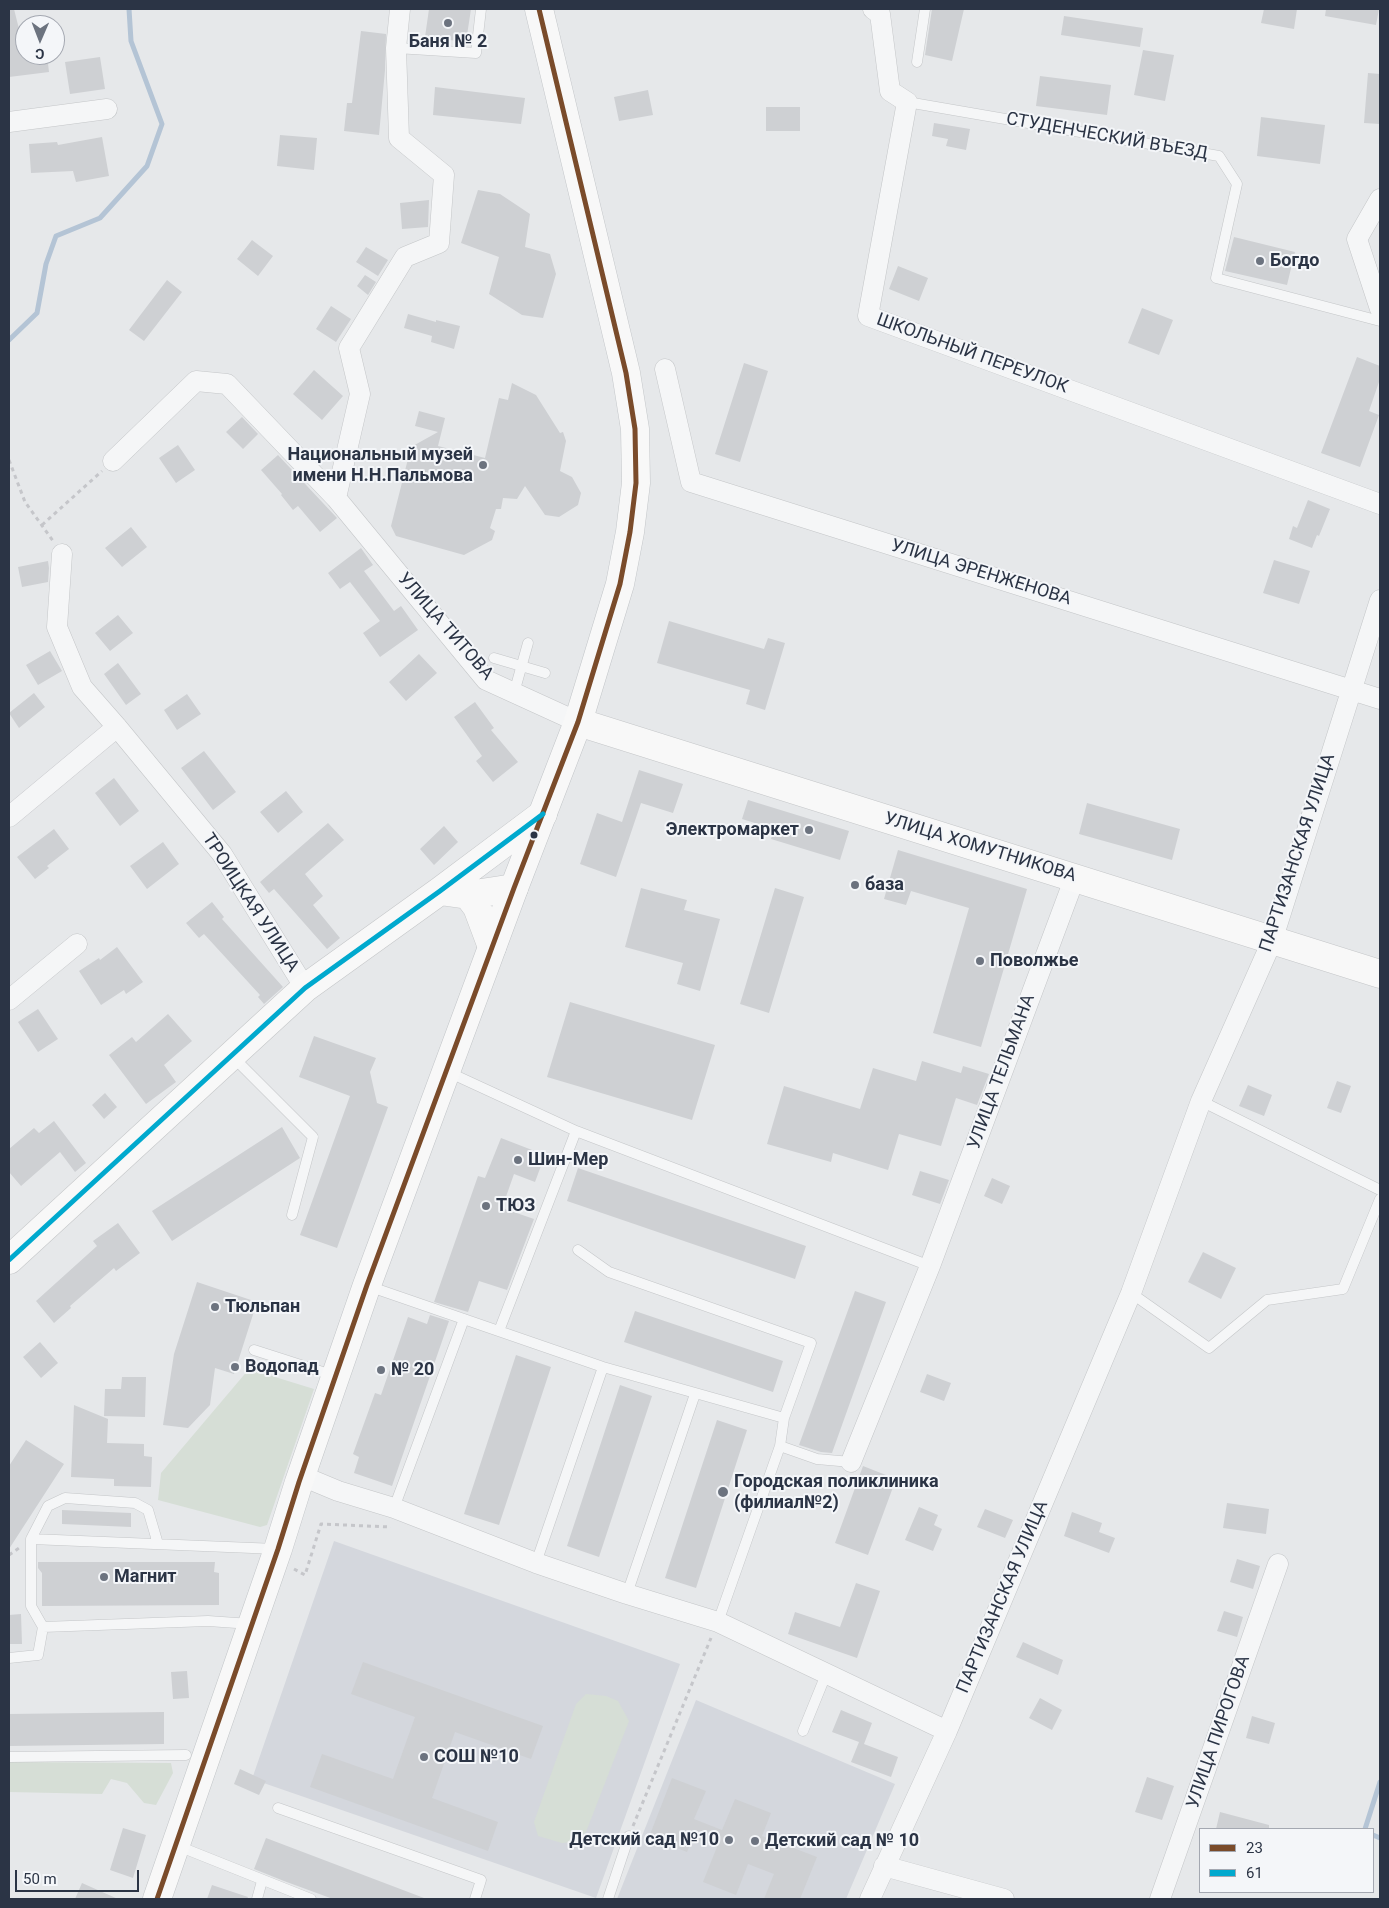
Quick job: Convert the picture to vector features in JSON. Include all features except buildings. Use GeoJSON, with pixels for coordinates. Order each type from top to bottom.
{"type":"FeatureCollection","features":[{"type":"Feature","properties":{"kind":"main road"},"geometry":{"type":"LineString","coordinates":[[158,1899],[367,1285],[514,888],[578,722],[620,584],[630,532],[636,483],[635,429],[626,373],[539,9]]}},
{"type":"Feature","properties":{"kind":"main road","name":"УЛИЦА ХОМУТНИКОВА"},"geometry":{"type":"LineString","coordinates":[[578,722],[1380,974]]}},
{"type":"Feature","properties":{"kind":"main road"},"geometry":{"type":"LineString","coordinates":[[9,1260],[305,988],[543,814]]}},
{"type":"Feature","properties":{"kind":"main road"},"geometry":{"type":"LineString","coordinates":[[440,891],[468,895],[514,888]]}},
{"type":"Feature","properties":{"kind":"main road"},"geometry":{"type":"LineString","coordinates":[[468,895],[478,907],[492,947]]}},
{"type":"Feature","properties":{"kind":"street"},"geometry":{"type":"LineString","coordinates":[[336,498],[360,394],[349,348],[405,256],[439,243],[444,175],[399,138],[396,48],[400,9]]}},
{"type":"Feature","properties":{"kind":"street"},"geometry":{"type":"LineString","coordinates":[[873,9],[880,14],[890,91],[907,102]]}},
{"type":"Feature","properties":{"kind":"street","name":"ШКОЛЬНЫЙ ПЕРЕУЛОК"},"geometry":{"type":"LineString","coordinates":[[907,102],[868,316],[1380,504]]}},
{"type":"Feature","properties":{"kind":"street"},"geometry":{"type":"LineString","coordinates":[[9,122],[107,110]]}},
{"type":"Feature","properties":{"kind":"street"},"geometry":{"type":"LineString","coordinates":[[1380,199],[1356,239],[1380,309]]}},
{"type":"Feature","properties":{"kind":"street","name":"УЛИЦА ЭРЕНЖЕНОВА"},"geometry":{"type":"LineString","coordinates":[[665,369],[692,482],[1380,699]]}},
{"type":"Feature","properties":{"kind":"street","name":"УЛИЦА ТИТОВА"},"geometry":{"type":"LineString","coordinates":[[113,461],[196,381],[227,384],[336,498],[486,680],[578,722]]}},
{"type":"Feature","properties":{"kind":"street","name":"ТРОИЦКАЯ УЛИЦА"},"geometry":{"type":"LineString","coordinates":[[62,554],[57,627],[82,687],[222,854],[305,988]]}},
{"type":"Feature","properties":{"kind":"street","name":"ПАРТИЗАНСКАЯ УЛИЦА"},"geometry":{"type":"LineString","coordinates":[[870,1899],[946,1731],[1131,1293],[1201,1101],[1272,941],[1380,600]]}},
{"type":"Feature","properties":{"kind":"street"},"geometry":{"type":"LineString","coordinates":[[9,818],[117,727]]}},
{"type":"Feature","properties":{"kind":"street","name":"УЛИЦА ТЕЛЬМАНА"},"geometry":{"type":"LineString","coordinates":[[851,1462],[930,1266],[1075,877]]}},
{"type":"Feature","properties":{"kind":"street"},"geometry":{"type":"LineString","coordinates":[[9,1000],[77,944]]}},
{"type":"Feature","properties":{"kind":"street"},"geometry":{"type":"LineString","coordinates":[[302,1476],[395,1518],[718,1622],[827,1672],[946,1731]]}},
{"type":"Feature","properties":{"kind":"street","name":"УЛИЦА ПИРОГОВА"},"geometry":{"type":"LineString","coordinates":[[1160,1899],[1278,1564]]}},
{"type":"Feature","properties":{"kind":"street"},"geometry":{"type":"LineString","coordinates":[[884,1866],[1004,1899]]}},
{"type":"Feature","properties":{"kind":"lane"},"geometry":{"type":"LineString","coordinates":[[396,48],[476,53],[481,9]]}},
{"type":"Feature","properties":{"kind":"lane"},"geometry":{"type":"LineString","coordinates":[[917,62],[925,9]]}},
{"type":"Feature","properties":{"kind":"lane","name":"СТУДЕНЧЕСКИЙ ВЪЕЗД"},"geometry":{"type":"LineString","coordinates":[[907,102],[1219,156],[1237,184],[1216,278],[1380,321]]}},
{"type":"Feature","properties":{"kind":"lane"},"geometry":{"type":"LineString","coordinates":[[514,693],[528,643]]}},
{"type":"Feature","properties":{"kind":"lane"},"geometry":{"type":"LineString","coordinates":[[494,658],[545,673]]}},
{"type":"Feature","properties":{"kind":"lane"},"geometry":{"type":"LineString","coordinates":[[232,1056],[313,1137],[292,1215]]}},
{"type":"Feature","properties":{"kind":"lane"},"geometry":{"type":"LineString","coordinates":[[447,1072],[576,1130],[930,1266]]}},
{"type":"Feature","properties":{"kind":"lane"},"geometry":{"type":"LineString","coordinates":[[1201,1101],[1380,1190]]}},
{"type":"Feature","properties":{"kind":"lane"},"geometry":{"type":"LineString","coordinates":[[498,1331],[576,1130]]}},
{"type":"Feature","properties":{"kind":"lane"},"geometry":{"type":"LineString","coordinates":[[1131,1293],[1209,1348],[1267,1300],[1343,1289],[1380,1199]]}},
{"type":"Feature","properties":{"kind":"lane"},"geometry":{"type":"LineString","coordinates":[[578,1250],[609,1272],[811,1344],[784,1418],[780,1446],[718,1622]]}},
{"type":"Feature","properties":{"kind":"lane"},"geometry":{"type":"LineString","coordinates":[[367,1285],[603,1366],[695,1394],[784,1418]]}},
{"type":"Feature","properties":{"kind":"lane"},"geometry":{"type":"LineString","coordinates":[[395,1518],[464,1319]]}},
{"type":"Feature","properties":{"kind":"lane"},"geometry":{"type":"LineString","coordinates":[[254,1350],[336,1377]]}},
{"type":"Feature","properties":{"kind":"lane"},"geometry":{"type":"LineString","coordinates":[[536,1563],[603,1366]]}},
{"type":"Feature","properties":{"kind":"lane"},"geometry":{"type":"LineString","coordinates":[[627,1594],[695,1394]]}},
{"type":"Feature","properties":{"kind":"lane"},"geometry":{"type":"LineString","coordinates":[[780,1446],[817,1459],[851,1462]]}},
{"type":"Feature","properties":{"kind":"lane"},"geometry":{"type":"LineString","coordinates":[[9,1658],[38,1655],[43,1627],[31,1606],[31,1539],[48,1506],[65,1498],[135,1503],[148,1510],[158,1544]]}},
{"type":"Feature","properties":{"kind":"lane"},"geometry":{"type":"LineString","coordinates":[[31,1539],[158,1544],[276,1554]]}},
{"type":"Feature","properties":{"kind":"lane"},"geometry":{"type":"LineString","coordinates":[[43,1627],[208,1621],[252,1624]]}},
{"type":"Feature","properties":{"kind":"lane"},"geometry":{"type":"LineString","coordinates":[[804,1731],[827,1672]]}},
{"type":"Feature","properties":{"kind":"lane"},"geometry":{"type":"LineString","coordinates":[[9,1757],[186,1755]]}},
{"type":"Feature","properties":{"kind":"lane"},"geometry":{"type":"LineString","coordinates":[[278,1808],[481,1880],[475,1899]]}},
{"type":"Feature","properties":{"kind":"lane"},"geometry":{"type":"LineString","coordinates":[[608,1899],[629,1836]]}},
{"type":"Feature","properties":{"kind":"lane"},"geometry":{"type":"LineString","coordinates":[[177,1846],[311,1899]]}},
{"type":"Feature","properties":{"kind":"lane"},"geometry":{"type":"LineString","coordinates":[[256,1899],[262,1880]]}},
{"type":"Feature","properties":{"kind":"path"},"geometry":{"type":"LineString","coordinates":[[9,460],[25,502],[62,554]]}},
{"type":"Feature","properties":{"kind":"path"},"geometry":{"type":"LineString","coordinates":[[42,526],[113,461]]}},
{"type":"Feature","properties":{"kind":"path"},"geometry":{"type":"LineString","coordinates":[[276,1554],[305,1575],[321,1524],[395,1518]]}},
{"type":"Feature","properties":{"kind":"path"},"geometry":{"type":"LineString","coordinates":[[629,1836],[718,1622]]}},
{"type":"Feature","properties":{"kind":"shaded area"},"geometry":{"type":"Polygon","coordinates":[[[249,1369],[314,1389],[267,1525],[260,1527],[158,1500],[161,1473],[249,1369]]]}},
{"type":"Feature","properties":{"kind":"shaded area"},"geometry":{"type":"Polygon","coordinates":[[[334,1541],[680,1664],[596,1898],[252,1779],[334,1541]]]}},
{"type":"Feature","properties":{"kind":"shaded area"},"geometry":{"type":"Polygon","coordinates":[[[586,1694],[606,1696],[618,1701],[629,1721],[586,1832],[574,1842],[562,1843],[538,1836],[534,1822],[576,1704],[586,1694]]]}},
{"type":"Feature","properties":{"kind":"shaded area","name":"Детский сад № 10"},"geometry":{"type":"Polygon","coordinates":[[[696,1700],[895,1784],[846,1899],[617,1899],[696,1700]]]}},
{"type":"Feature","properties":{"kind":"shaded area"},"geometry":{"type":"Polygon","coordinates":[[[9,1762],[171,1763],[173,1773],[156,1805],[144,1803],[127,1783],[111,1779],[102,1794],[9,1792],[9,1762]]]}},
{"type":"Feature","properties":{"kind":"waterway"},"geometry":{"type":"LineString","coordinates":[[9,340],[37,313],[46,264],[56,236],[100,218],[147,166],[162,124],[131,41],[129,9]]}},
{"type":"Feature","properties":{"kind":"waterway"},"geometry":{"type":"LineString","coordinates":[[1365,1828],[1380,1782]]}},
{"type":"Feature","properties":{"kind":"waterway"},"geometry":{"type":"LineString","coordinates":[[1374,1835],[1380,1838]]}},
{"type":"Feature","properties":{"kind":"transit line","name":"23"},"geometry":{"type":"LineString","coordinates":[[157,1899],[367,1285],[514,888],[578,722],[620,584],[630,532],[636,483],[635,429],[626,373],[539,9]]}},
{"type":"Feature","properties":{"kind":"transit line","name":"61"},"geometry":{"type":"LineString","coordinates":[[9,1260],[305,988],[543,814]]}},
{"type":"Feature","properties":{"kind":"place","name":"Баня № 2"},"geometry":{"type":"Point","coordinates":[448,23]}},
{"type":"Feature","properties":{"kind":"place","name":"Богдо"},"geometry":{"type":"Point","coordinates":[1260,261]}},
{"type":"Feature","properties":{"kind":"place","name":"Национальный музей имени Н.Н.Пальмова"},"geometry":{"type":"Point","coordinates":[483,465]}},
{"type":"Feature","properties":{"kind":"place","name":"Электромаркет"},"geometry":{"type":"Point","coordinates":[809,830]}},
{"type":"Feature","properties":{"kind":"place","name":"база"},"geometry":{"type":"Point","coordinates":[855,885]}},
{"type":"Feature","properties":{"kind":"place","name":"Поволжье"},"geometry":{"type":"Point","coordinates":[980,961]}},
{"type":"Feature","properties":{"kind":"place","name":"Шин-Мер"},"geometry":{"type":"Point","coordinates":[518,1160]}},
{"type":"Feature","properties":{"kind":"place","name":"ТЮЗ"},"geometry":{"type":"Point","coordinates":[486,1206]}},
{"type":"Feature","properties":{"kind":"place","name":"Тюльпан"},"geometry":{"type":"Point","coordinates":[215,1307]}},
{"type":"Feature","properties":{"kind":"place","name":"Водопад"},"geometry":{"type":"Point","coordinates":[235,1367]}},
{"type":"Feature","properties":{"kind":"place","name":"№ 20"},"geometry":{"type":"Point","coordinates":[381,1370]}},
{"type":"Feature","properties":{"kind":"place","name":"Городская поликлиника (филиал№2)"},"geometry":{"type":"Point","coordinates":[723,1492]}},
{"type":"Feature","properties":{"kind":"place","name":"Магнит"},"geometry":{"type":"Point","coordinates":[104,1577]}},
{"type":"Feature","properties":{"kind":"place","name":"СОШ №10"},"geometry":{"type":"Point","coordinates":[424,1757]}},
{"type":"Feature","properties":{"kind":"place","name":"Детский сад №10"},"geometry":{"type":"Point","coordinates":[729,1840]}},
{"type":"Feature","properties":{"kind":"place","name":"Детский сад № 10"},"geometry":{"type":"Point","coordinates":[755,1841]}}]}
